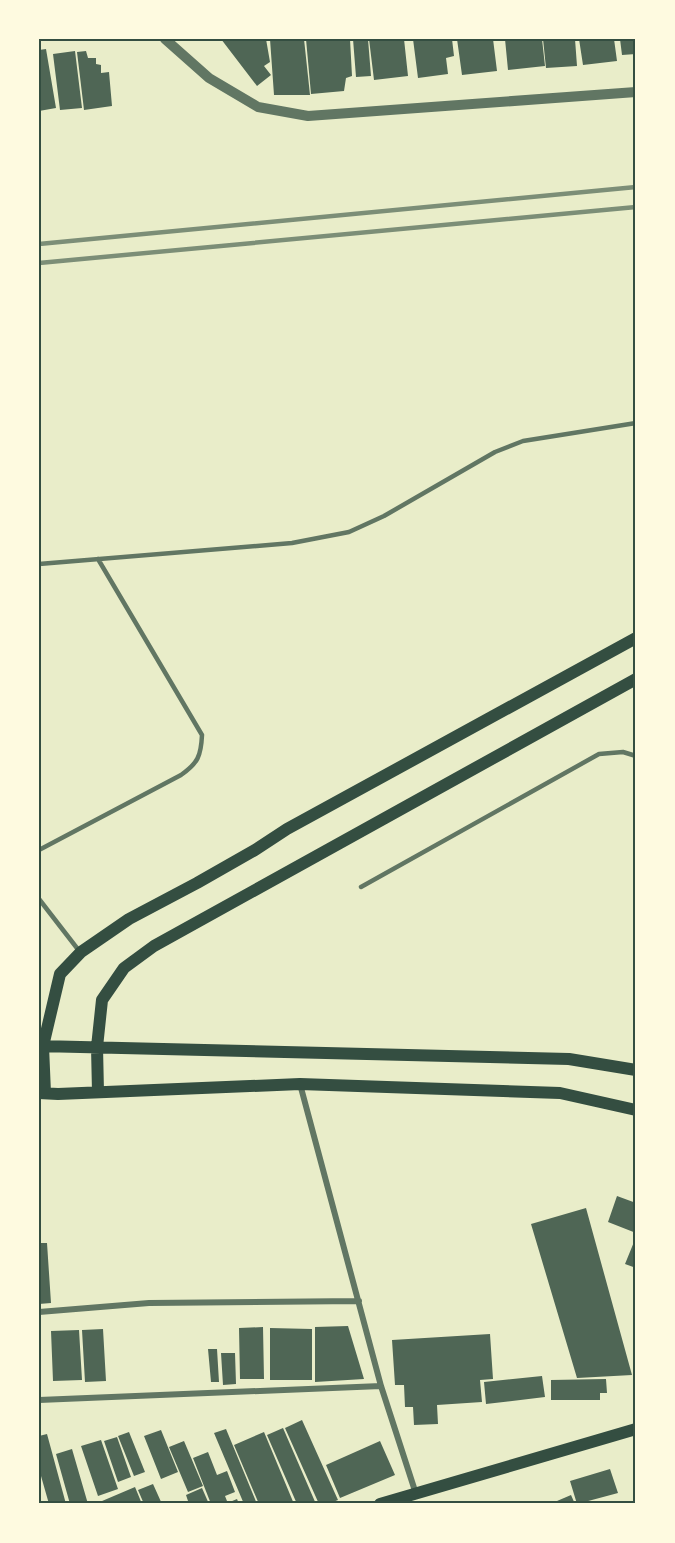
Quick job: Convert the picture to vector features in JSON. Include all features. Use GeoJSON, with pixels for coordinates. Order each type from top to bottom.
{"type":"FeatureCollection","features":[{"type":"Feature","properties":{"kind":"main road"},"geometry":{"type":"LineString","coordinates":[[636,638],[287,829],[216,872],[129,919],[81,952],[60,974],[41,1046],[42,1093],[300,1084],[560,1094],[636,1110]]}},
{"type":"Feature","properties":{"kind":"main road"},"geometry":{"type":"LineString","coordinates":[[98,1092],[97,1047],[102,1000],[124,968],[154,946],[636,679]]}},
{"type":"Feature","properties":{"kind":"main road"},"geometry":{"type":"LineString","coordinates":[[41,1046],[569,1059],[636,1070]]}},
{"type":"Feature","properties":{"kind":"main road"},"geometry":{"type":"LineString","coordinates":[[380,1504],[410,1498],[636,1429]]}},
{"type":"Feature","properties":{"kind":"street"},"geometry":{"type":"LineString","coordinates":[[165,39],[209,78],[258,107],[308,116],[636,92]]}},
{"type":"Feature","properties":{"kind":"street"},"geometry":{"type":"LineString","coordinates":[[300,1084],[410,1498]]}},
{"type":"Feature","properties":{"kind":"street"},"geometry":{"type":"LineString","coordinates":[[39,1312],[149,1303],[359,1301]]}},
{"type":"Feature","properties":{"kind":"street"},"geometry":{"type":"LineString","coordinates":[[39,1400],[381,1386]]}},
{"type":"Feature","properties":{"kind":"lane"},"geometry":{"type":"LineString","coordinates":[[39,564],[292,543],[349,532],[384,516],[495,452],[523,441],[636,423]]}},
{"type":"Feature","properties":{"kind":"lane"},"geometry":{"type":"LineString","coordinates":[[39,850],[181,775],[193,767],[201,752],[202,735],[98,560]]}},
{"type":"Feature","properties":{"kind":"lane"},"geometry":{"type":"LineString","coordinates":[[361,887],[599,754],[623,752],[636,756]]}},
{"type":"Feature","properties":{"kind":"lane"},"geometry":{"type":"LineString","coordinates":[[39,899],[81,952]]}},
{"type":"Feature","properties":{"kind":"building"},"geometry":{"type":"Polygon","coordinates":[[[221,39],[266,39],[270,62],[264,66],[271,75],[257,86],[221,39]]]}},
{"type":"Feature","properties":{"kind":"building"},"geometry":{"type":"Polygon","coordinates":[[[270,39],[304,39],[310,95],[274,95],[270,39]]]}},
{"type":"Feature","properties":{"kind":"building"},"geometry":{"type":"Polygon","coordinates":[[[306,39],[350,39],[352,76],[346,78],[344,91],[311,94],[306,39]]]}},
{"type":"Feature","properties":{"kind":"building"},"geometry":{"type":"Polygon","coordinates":[[[353,39],[368,39],[371,76],[356,77],[353,39]]]}},
{"type":"Feature","properties":{"kind":"building"},"geometry":{"type":"Polygon","coordinates":[[[369,39],[404,39],[408,76],[374,80],[369,39]]]}},
{"type":"Feature","properties":{"kind":"building"},"geometry":{"type":"Polygon","coordinates":[[[413,39],[452,39],[454,56],[446,58],[448,74],[418,78],[413,39]]]}},
{"type":"Feature","properties":{"kind":"building"},"geometry":{"type":"Polygon","coordinates":[[[457,39],[493,39],[497,71],[462,75],[457,39]]]}},
{"type":"Feature","properties":{"kind":"building"},"geometry":{"type":"Polygon","coordinates":[[[505,39],[542,39],[545,66],[508,70],[505,39]]]}},
{"type":"Feature","properties":{"kind":"building"},"geometry":{"type":"Polygon","coordinates":[[[543,39],[575,39],[577,66],[546,68],[543,39]]]}},
{"type":"Feature","properties":{"kind":"building"},"geometry":{"type":"Polygon","coordinates":[[[579,39],[614,39],[617,61],[583,65],[579,39]]]}},
{"type":"Feature","properties":{"kind":"building"},"geometry":{"type":"Polygon","coordinates":[[[620,39],[636,39],[636,54],[622,55],[620,39]]]}},
{"type":"Feature","properties":{"kind":"building"},"geometry":{"type":"Polygon","coordinates":[[[46,49],[56,108],[39,111],[39,50],[46,49]]]}},
{"type":"Feature","properties":{"kind":"building"},"geometry":{"type":"Polygon","coordinates":[[[75,51],[82,108],[60,110],[53,54],[75,51]]]}},
{"type":"Feature","properties":{"kind":"building"},"geometry":{"type":"Polygon","coordinates":[[[86,51],[88,58],[96,58],[96,64],[101,65],[101,73],[109,72],[112,106],[84,110],[77,52],[86,51]]]}},
{"type":"Feature","properties":{"kind":"building"},"geometry":{"type":"Polygon","coordinates":[[[617,1196],[636,1203],[636,1233],[608,1222],[617,1196]]]}},
{"type":"Feature","properties":{"kind":"building"},"geometry":{"type":"Polygon","coordinates":[[[586,1208],[632,1375],[577,1378],[531,1224],[586,1208]]]}},
{"type":"Feature","properties":{"kind":"building"},"geometry":{"type":"Polygon","coordinates":[[[636,1237],[636,1268],[625,1264],[636,1237]]]}},
{"type":"Feature","properties":{"kind":"building"},"geometry":{"type":"Polygon","coordinates":[[[39,1243],[47,1243],[51,1303],[39,1304],[39,1243]]]}},
{"type":"Feature","properties":{"kind":"building"},"geometry":{"type":"Polygon","coordinates":[[[348,1326],[364,1379],[315,1382],[315,1327],[348,1326]]]}},
{"type":"Feature","properties":{"kind":"building"},"geometry":{"type":"Polygon","coordinates":[[[263,1327],[264,1379],[240,1379],[239,1328],[263,1327]]]}},
{"type":"Feature","properties":{"kind":"building"},"geometry":{"type":"Polygon","coordinates":[[[270,1328],[312,1329],[312,1380],[270,1380],[270,1328]]]}},
{"type":"Feature","properties":{"kind":"building"},"geometry":{"type":"Polygon","coordinates":[[[103,1329],[106,1381],[85,1382],[82,1330],[103,1329]]]}},
{"type":"Feature","properties":{"kind":"building"},"geometry":{"type":"Polygon","coordinates":[[[79,1330],[82,1380],[53,1381],[51,1331],[79,1330]]]}},
{"type":"Feature","properties":{"kind":"building"},"geometry":{"type":"Polygon","coordinates":[[[490,1334],[493,1379],[480,1380],[482,1402],[437,1405],[438,1424],[414,1425],[413,1407],[405,1407],[404,1385],[395,1385],[392,1340],[490,1334]]]}},
{"type":"Feature","properties":{"kind":"building"},"geometry":{"type":"Polygon","coordinates":[[[208,1349],[217,1349],[219,1382],[211,1382],[208,1349]]]}},
{"type":"Feature","properties":{"kind":"building"},"geometry":{"type":"Polygon","coordinates":[[[221,1353],[235,1353],[236,1384],[223,1385],[221,1353]]]}},
{"type":"Feature","properties":{"kind":"building"},"geometry":{"type":"Polygon","coordinates":[[[542,1376],[545,1397],[486,1404],[484,1382],[542,1376]]]}},
{"type":"Feature","properties":{"kind":"building"},"geometry":{"type":"Polygon","coordinates":[[[606,1379],[607,1393],[600,1393],[600,1400],[551,1400],[551,1380],[606,1379]]]}},
{"type":"Feature","properties":{"kind":"building"},"geometry":{"type":"Polygon","coordinates":[[[302,1420],[338,1500],[328,1504],[319,1504],[285,1428],[302,1420]]]}},
{"type":"Feature","properties":{"kind":"building"},"geometry":{"type":"Polygon","coordinates":[[[283,1428],[316,1504],[297,1504],[267,1435],[283,1428]]]}},
{"type":"Feature","properties":{"kind":"building"},"geometry":{"type":"Polygon","coordinates":[[[226,1429],[257,1504],[244,1504],[214,1433],[226,1429]]]}},
{"type":"Feature","properties":{"kind":"building"},"geometry":{"type":"Polygon","coordinates":[[[161,1430],[178,1472],[161,1479],[144,1436],[161,1430]]]}},
{"type":"Feature","properties":{"kind":"building"},"geometry":{"type":"Polygon","coordinates":[[[129,1432],[145,1472],[134,1476],[118,1436],[129,1432]]]}},
{"type":"Feature","properties":{"kind":"building"},"geometry":{"type":"Polygon","coordinates":[[[264,1432],[294,1504],[259,1504],[234,1445],[264,1432]]]}},
{"type":"Feature","properties":{"kind":"building"},"geometry":{"type":"Polygon","coordinates":[[[47,1434],[66,1504],[49,1504],[39,1469],[39,1436],[47,1434]]]}},
{"type":"Feature","properties":{"kind":"building"},"geometry":{"type":"Polygon","coordinates":[[[117,1437],[131,1477],[118,1482],[104,1441],[117,1437]]]}},
{"type":"Feature","properties":{"kind":"building"},"geometry":{"type":"Polygon","coordinates":[[[101,1440],[118,1489],[98,1496],[81,1446],[101,1440]]]}},
{"type":"Feature","properties":{"kind":"building"},"geometry":{"type":"Polygon","coordinates":[[[184,1441],[203,1486],[188,1492],[169,1447],[184,1441]]]}},
{"type":"Feature","properties":{"kind":"building"},"geometry":{"type":"Polygon","coordinates":[[[380,1441],[395,1475],[340,1498],[326,1465],[380,1441]]]}},
{"type":"Feature","properties":{"kind":"building"},"geometry":{"type":"Polygon","coordinates":[[[72,1449],[88,1504],[70,1504],[56,1454],[72,1449]]]}},
{"type":"Feature","properties":{"kind":"building"},"geometry":{"type":"Polygon","coordinates":[[[208,1452],[217,1475],[227,1471],[235,1492],[225,1496],[227,1501],[220,1504],[211,1504],[193,1458],[208,1452]]]}},
{"type":"Feature","properties":{"kind":"building"},"geometry":{"type":"Polygon","coordinates":[[[610,1469],[618,1493],[577,1504],[570,1481],[610,1469]]]}},
{"type":"Feature","properties":{"kind":"building"},"geometry":{"type":"Polygon","coordinates":[[[153,1484],[162,1504],[144,1504],[138,1490],[153,1484]]]}},
{"type":"Feature","properties":{"kind":"building"},"geometry":{"type":"Polygon","coordinates":[[[135,1487],[142,1504],[95,1504],[135,1487]]]}},
{"type":"Feature","properties":{"kind":"building"},"geometry":{"type":"Polygon","coordinates":[[[202,1488],[209,1504],[189,1504],[186,1495],[202,1488]]]}},
{"type":"Feature","properties":{"kind":"building"},"geometry":{"type":"Polygon","coordinates":[[[571,1495],[575,1504],[550,1504],[571,1495]]]}},
{"type":"Feature","properties":{"kind":"building"},"geometry":{"type":"Polygon","coordinates":[[[237,1499],[239,1504],[225,1504],[237,1499]]]}},
{"type":"Feature","properties":{"kind":"railway"},"geometry":{"type":"LineString","coordinates":[[39,244],[636,187]]}},
{"type":"Feature","properties":{"kind":"railway"},"geometry":{"type":"LineString","coordinates":[[39,263],[636,207]]}}]}
